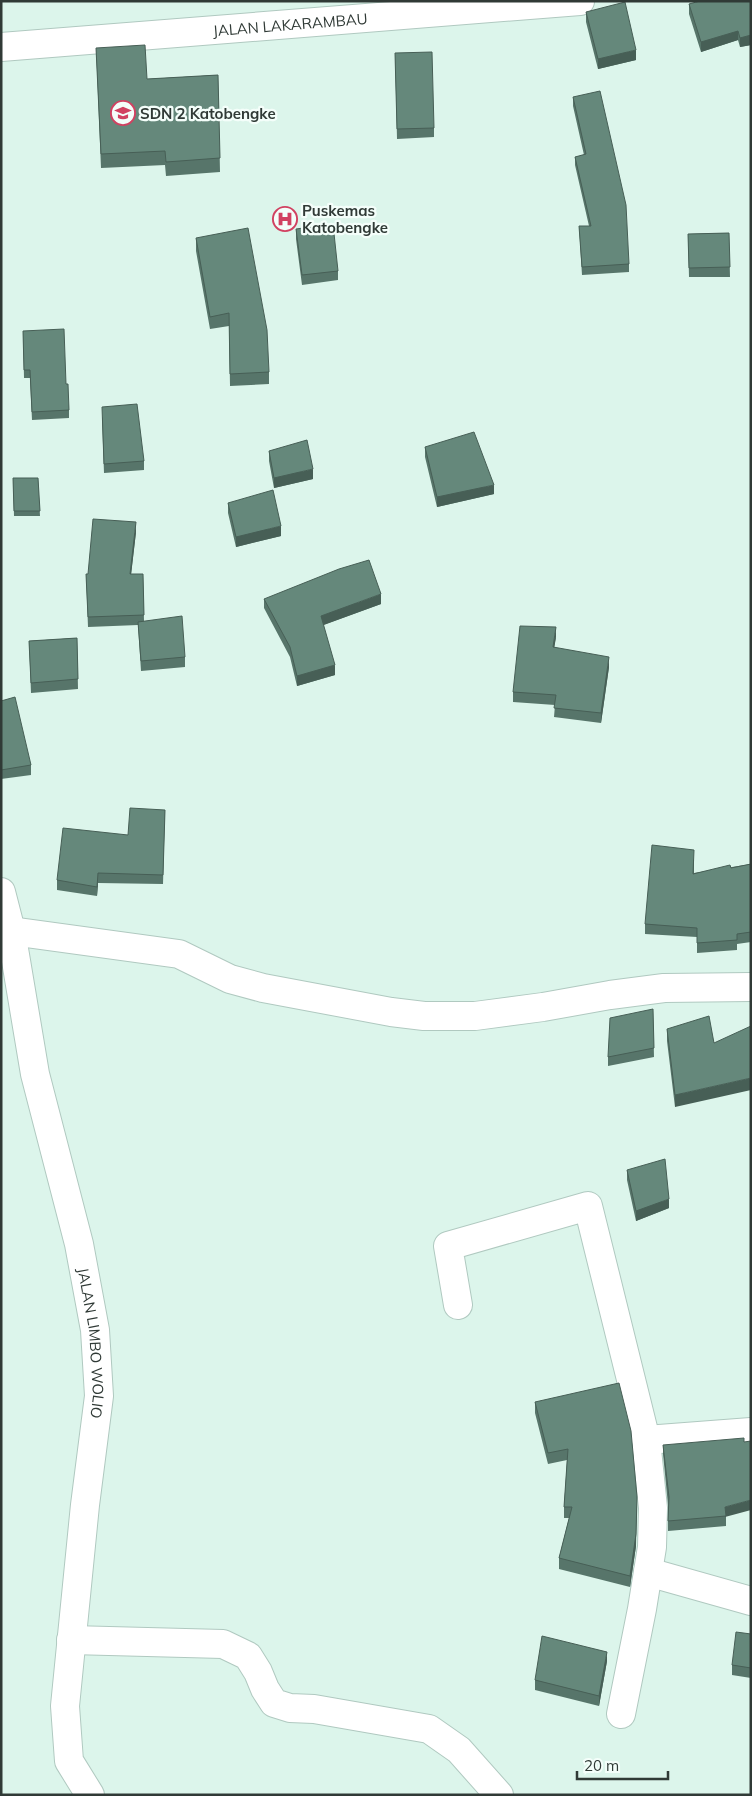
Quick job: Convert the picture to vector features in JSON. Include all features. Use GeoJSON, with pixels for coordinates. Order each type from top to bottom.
{"type":"FeatureCollection","features":[{"type":"Feature","properties":{"kind":"street","name":"JALAN LAKARAMBAU"},"geometry":{"type":"LineString","coordinates":[[1,47],[580,1]]}},
{"type":"Feature","properties":{"kind":"street","name":"JALAN LIMBO WOLIO"},"geometry":{"type":"LineString","coordinates":[[1,892],[6,930],[35,1074],[79,1244],[95,1330],[99,1396],[85,1505],[64,1706],[69,1761],[90,1795]]}},
{"type":"Feature","properties":{"kind":"street"},"geometry":{"type":"LineString","coordinates":[[6,930],[179,954],[230,979],[263,988],[391,1012],[424,1016],[475,1016],[664,988],[751,987]]}},
{"type":"Feature","properties":{"kind":"street"},"geometry":{"type":"LineString","coordinates":[[458,1305],[448,1246],[588,1206],[646,1440],[653,1508],[652,1547],[621,1714]]}},
{"type":"Feature","properties":{"kind":"street"},"geometry":{"type":"LineString","coordinates":[[646,1440],[751,1432]]}},
{"type":"Feature","properties":{"kind":"street"},"geometry":{"type":"LineString","coordinates":[[648,1572],[751,1602]]}},
{"type":"Feature","properties":{"kind":"street"},"geometry":{"type":"LineString","coordinates":[[71,1640],[223,1644],[248,1656],[274,1703],[290,1708],[314,1709],[429,1729],[459,1750],[499,1795]]}},
{"type":"Feature","properties":{"kind":"building"},"geometry":{"type":"Polygon","coordinates":[[[700,1],[751,1],[751,35],[740,38],[738,31],[701,42],[689,4],[700,1]]]}},
{"type":"Feature","properties":{"kind":"building"},"geometry":{"type":"Polygon","coordinates":[[[625,2],[636,50],[598,59],[586,12],[625,2]]]}},
{"type":"Feature","properties":{"kind":"building"},"geometry":{"type":"Polygon","coordinates":[[[145,45],[147,79],[218,75],[220,158],[166,162],[165,151],[101,154],[96,48],[145,45]]]}},
{"type":"Feature","properties":{"kind":"building"},"geometry":{"type":"Polygon","coordinates":[[[432,52],[434,128],[397,129],[395,53],[432,52]]]}},
{"type":"Feature","properties":{"kind":"building"},"geometry":{"type":"Polygon","coordinates":[[[600,91],[626,205],[629,264],[582,267],[579,226],[591,226],[575,157],[586,154],[573,97],[600,91]]]}},
{"type":"Feature","properties":{"kind":"building"},"geometry":{"type":"Polygon","coordinates":[[[333,224],[338,271],[302,275],[296,229],[333,224]]]}},
{"type":"Feature","properties":{"kind":"building"},"geometry":{"type":"Polygon","coordinates":[[[248,228],[267,330],[269,372],[230,374],[229,313],[210,317],[196,238],[248,228]]]}},
{"type":"Feature","properties":{"kind":"building"},"geometry":{"type":"Polygon","coordinates":[[[729,233],[730,267],[689,268],[688,234],[729,233]]]}},
{"type":"Feature","properties":{"kind":"building"},"geometry":{"type":"Polygon","coordinates":[[[64,329],[69,410],[32,412],[30,370],[24,370],[23,331],[64,329]]]}},
{"type":"Feature","properties":{"kind":"building"},"geometry":{"type":"Polygon","coordinates":[[[137,404],[144,461],[104,464],[102,407],[137,404]]]}},
{"type":"Feature","properties":{"kind":"building"},"geometry":{"type":"Polygon","coordinates":[[[474,432],[494,485],[437,497],[425,447],[474,432]]]}},
{"type":"Feature","properties":{"kind":"building"},"geometry":{"type":"Polygon","coordinates":[[[307,440],[313,469],[274,478],[269,451],[307,440]]]}},
{"type":"Feature","properties":{"kind":"building"},"geometry":{"type":"Polygon","coordinates":[[[13,478],[38,478],[40,511],[14,511],[13,478]]]}},
{"type":"Feature","properties":{"kind":"building"},"geometry":{"type":"Polygon","coordinates":[[[273,490],[281,526],[236,537],[228,503],[273,490]]]}},
{"type":"Feature","properties":{"kind":"building"},"geometry":{"type":"Polygon","coordinates":[[[93,519],[136,522],[130,574],[143,574],[144,615],[88,617],[86,574],[88,574],[93,519]]]}},
{"type":"Feature","properties":{"kind":"building"},"geometry":{"type":"Polygon","coordinates":[[[369,560],[381,594],[321,616],[335,665],[297,676],[290,647],[264,599],[339,569],[369,560]]]}},
{"type":"Feature","properties":{"kind":"building"},"geometry":{"type":"Polygon","coordinates":[[[182,616],[185,657],[141,661],[138,622],[182,616]]]}},
{"type":"Feature","properties":{"kind":"building"},"geometry":{"type":"Polygon","coordinates":[[[520,626],[556,627],[553,647],[609,657],[601,713],[554,708],[556,695],[513,692],[520,626]]]}},
{"type":"Feature","properties":{"kind":"building"},"geometry":{"type":"Polygon","coordinates":[[[77,638],[78,679],[31,683],[29,641],[77,638]]]}},
{"type":"Feature","properties":{"kind":"building"},"geometry":{"type":"Polygon","coordinates":[[[15,697],[31,765],[1,770],[1,701],[15,697]]]}},
{"type":"Feature","properties":{"kind":"building"},"geometry":{"type":"Polygon","coordinates":[[[130,808],[165,810],[163,875],[98,873],[97,887],[57,880],[63,828],[128,835],[130,808]]]}},
{"type":"Feature","properties":{"kind":"building"},"geometry":{"type":"Polygon","coordinates":[[[652,845],[694,850],[693,874],[730,865],[731,868],[751,864],[751,932],[737,934],[737,940],[697,943],[697,928],[645,924],[652,845]]]}},
{"type":"Feature","properties":{"kind":"building"},"geometry":{"type":"Polygon","coordinates":[[[653,1009],[654,1048],[608,1057],[610,1018],[653,1009]]]}},
{"type":"Feature","properties":{"kind":"building"},"geometry":{"type":"Polygon","coordinates":[[[709,1016],[714,1043],[751,1026],[751,1078],[675,1095],[667,1029],[709,1016]]]}},
{"type":"Feature","properties":{"kind":"building"},"geometry":{"type":"Polygon","coordinates":[[[665,1159],[669,1199],[636,1211],[627,1170],[665,1159]]]}},
{"type":"Feature","properties":{"kind":"building"},"geometry":{"type":"Polygon","coordinates":[[[619,1383],[631,1431],[637,1497],[636,1534],[630,1576],[559,1558],[572,1507],[564,1507],[568,1449],[548,1453],[535,1402],[619,1383]]]}},
{"type":"Feature","properties":{"kind":"building"},"geometry":{"type":"Polygon","coordinates":[[[744,1438],[744,1442],[751,1441],[751,1500],[725,1507],[726,1516],[668,1521],[669,1497],[663,1445],[744,1438]]]}},
{"type":"Feature","properties":{"kind":"building"},"geometry":{"type":"Polygon","coordinates":[[[736,1632],[751,1634],[751,1668],[732,1665],[736,1632]]]}},
{"type":"Feature","properties":{"kind":"building"},"geometry":{"type":"Polygon","coordinates":[[[542,1636],[607,1652],[599,1696],[535,1680],[542,1636]]]}},
{"type":"Feature","properties":{"kind":"place","name":"SDN 2 Katobengke"},"geometry":{"type":"Point","coordinates":[123,113]}},
{"type":"Feature","properties":{"kind":"place","name":"Puskemas Katobengke"},"geometry":{"type":"Point","coordinates":[285,219]}}]}
